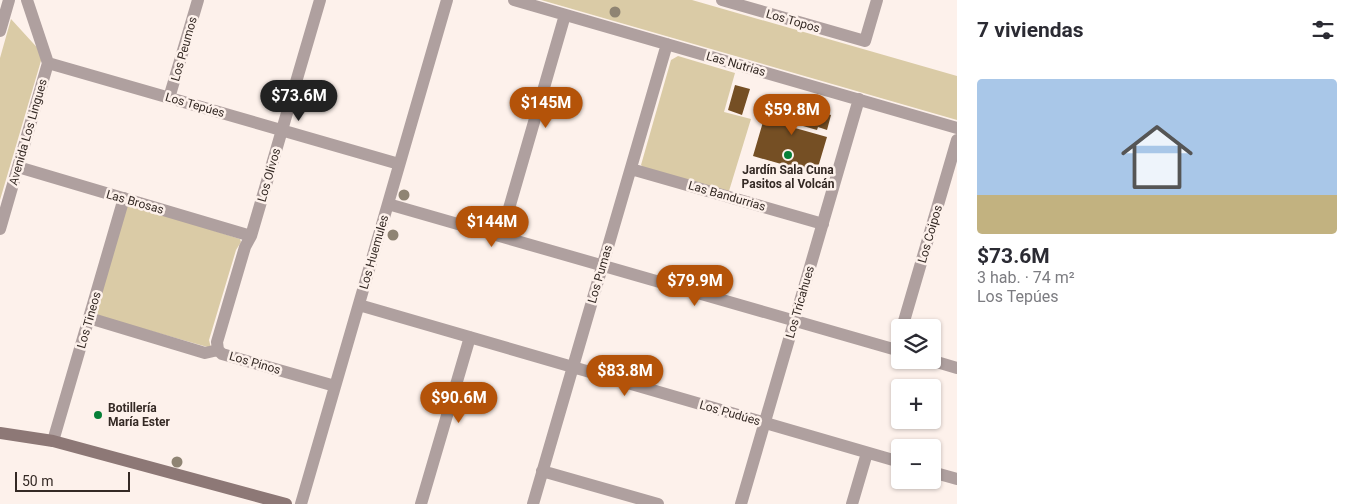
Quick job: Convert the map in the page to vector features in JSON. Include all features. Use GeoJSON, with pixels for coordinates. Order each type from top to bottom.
{"type":"FeatureCollection","features":[{"type":"Feature","properties":{"kind":"main road"},"geometry":{"type":"LineString","coordinates":[[0,432],[53,441],[286,504]]}},
{"type":"Feature","properties":{"kind":"street"},"geometry":{"type":"LineString","coordinates":[[0,29],[9,0]]}},
{"type":"Feature","properties":{"kind":"street"},"geometry":{"type":"LineString","coordinates":[[26,0],[48,63]]}},
{"type":"Feature","properties":{"kind":"street","name":"Los Peumos"},"geometry":{"type":"LineString","coordinates":[[170,98],[198,0]]}},
{"type":"Feature","properties":{"kind":"street","name":"Los Olivos"},"geometry":{"type":"LineString","coordinates":[[218,350],[217,342],[245,247],[251,236],[320,0]]}},
{"type":"Feature","properties":{"kind":"street","name":"Los Huemules"},"geometry":{"type":"LineString","coordinates":[[301,504],[447,0]]}},
{"type":"Feature","properties":{"kind":"street","name":"Las Nutrias"},"geometry":{"type":"LineString","coordinates":[[514,0],[957,128]]}},
{"type":"Feature","properties":{"kind":"street","name":"Los Topos"},"geometry":{"type":"LineString","coordinates":[[722,0],[865,41],[877,0]]}},
{"type":"Feature","properties":{"kind":"street"},"geometry":{"type":"LineString","coordinates":[[501,236],[565,15]]}},
{"type":"Feature","properties":{"kind":"street","name":"Los Pumas"},"geometry":{"type":"LineString","coordinates":[[533,504],[667,44]]}},
{"type":"Feature","properties":{"kind":"street","name":"Los Tepúes"},"geometry":{"type":"LineString","coordinates":[[48,63],[399,164]]}},
{"type":"Feature","properties":{"kind":"street","name":"Avenida Los Lingues"},"geometry":{"type":"LineString","coordinates":[[0,229],[48,63]]}},
{"type":"Feature","properties":{"kind":"street","name":"Los Tricahues"},"geometry":{"type":"LineString","coordinates":[[741,504],[859,99]]}},
{"type":"Feature","properties":{"kind":"street","name":"Los Coipos"},"geometry":{"type":"LineString","coordinates":[[905,319],[957,140]]}},
{"type":"Feature","properties":{"kind":"street","name":"Las Brosas"},"geometry":{"type":"LineString","coordinates":[[18,167],[251,236]]}},
{"type":"Feature","properties":{"kind":"street","name":"Las Bandurrias"},"geometry":{"type":"LineString","coordinates":[[631,169],[823,224]]}},
{"type":"Feature","properties":{"kind":"street","name":"Los Tineos"},"geometry":{"type":"LineString","coordinates":[[53,441],[124,198]]}},
{"type":"Feature","properties":{"kind":"street"},"geometry":{"type":"LineString","coordinates":[[388,204],[891,349]]}},
{"type":"Feature","properties":{"kind":"street","name":"Los Pudúes"},"geometry":{"type":"LineString","coordinates":[[359,305],[891,460]]}},
{"type":"Feature","properties":{"kind":"street","name":"Los Pinos"},"geometry":{"type":"LineString","coordinates":[[89,318],[205,353],[218,350],[222,354],[335,386]]}},
{"type":"Feature","properties":{"kind":"street"},"geometry":{"type":"LineString","coordinates":[[421,504],[470,337]]}},
{"type":"Feature","properties":{"kind":"street"},"geometry":{"type":"LineString","coordinates":[[941,363],[957,368]]}},
{"type":"Feature","properties":{"kind":"street"},"geometry":{"type":"LineString","coordinates":[[852,504],[867,453]]}},
{"type":"Feature","properties":{"kind":"street"},"geometry":{"type":"LineString","coordinates":[[542,471],[658,504]]}},
{"type":"Feature","properties":{"kind":"street"},"geometry":{"type":"LineString","coordinates":[[941,475],[957,479]]}},
{"type":"Feature","properties":{"kind":"shaded area"},"geometry":{"type":"Polygon","coordinates":[[[541,0],[692,0],[957,76],[957,120],[541,0]]]}},
{"type":"Feature","properties":{"kind":"shaded area"},"geometry":{"type":"Polygon","coordinates":[[[11,19],[43,54],[0,200],[0,58],[11,19]]]}},
{"type":"Feature","properties":{"kind":"shaded area"},"geometry":{"type":"Polygon","coordinates":[[[678,56],[735,73],[724,112],[751,119],[729,191],[644,168],[641,165],[671,60],[678,56]]]}},
{"type":"Feature","properties":{"kind":"shaded area"},"geometry":{"type":"Polygon","coordinates":[[[130,204],[240,239],[241,242],[236,250],[209,340],[211,348],[98,316],[95,310],[126,207],[130,204]]]}},
{"type":"Feature","properties":{"kind":"building"},"geometry":{"type":"Polygon","coordinates":[[[735,85],[750,89],[742,115],[728,110],[735,85]]]}},
{"type":"Feature","properties":{"kind":"building"},"geometry":{"type":"Polygon","coordinates":[[[770,98],[831,115],[827,130],[818,127],[817,130],[789,122],[788,126],[827,137],[816,174],[753,156],[770,98]]]}},
{"type":"Feature","properties":{"kind":"place","name":"Jardín Sala Cuna Pasitos al Volcán"},"geometry":{"type":"Point","coordinates":[788,155]}},
{"type":"Feature","properties":{"kind":"place","name":"Botillería María Ester"},"geometry":{"type":"Point","coordinates":[98,415]}}]}
